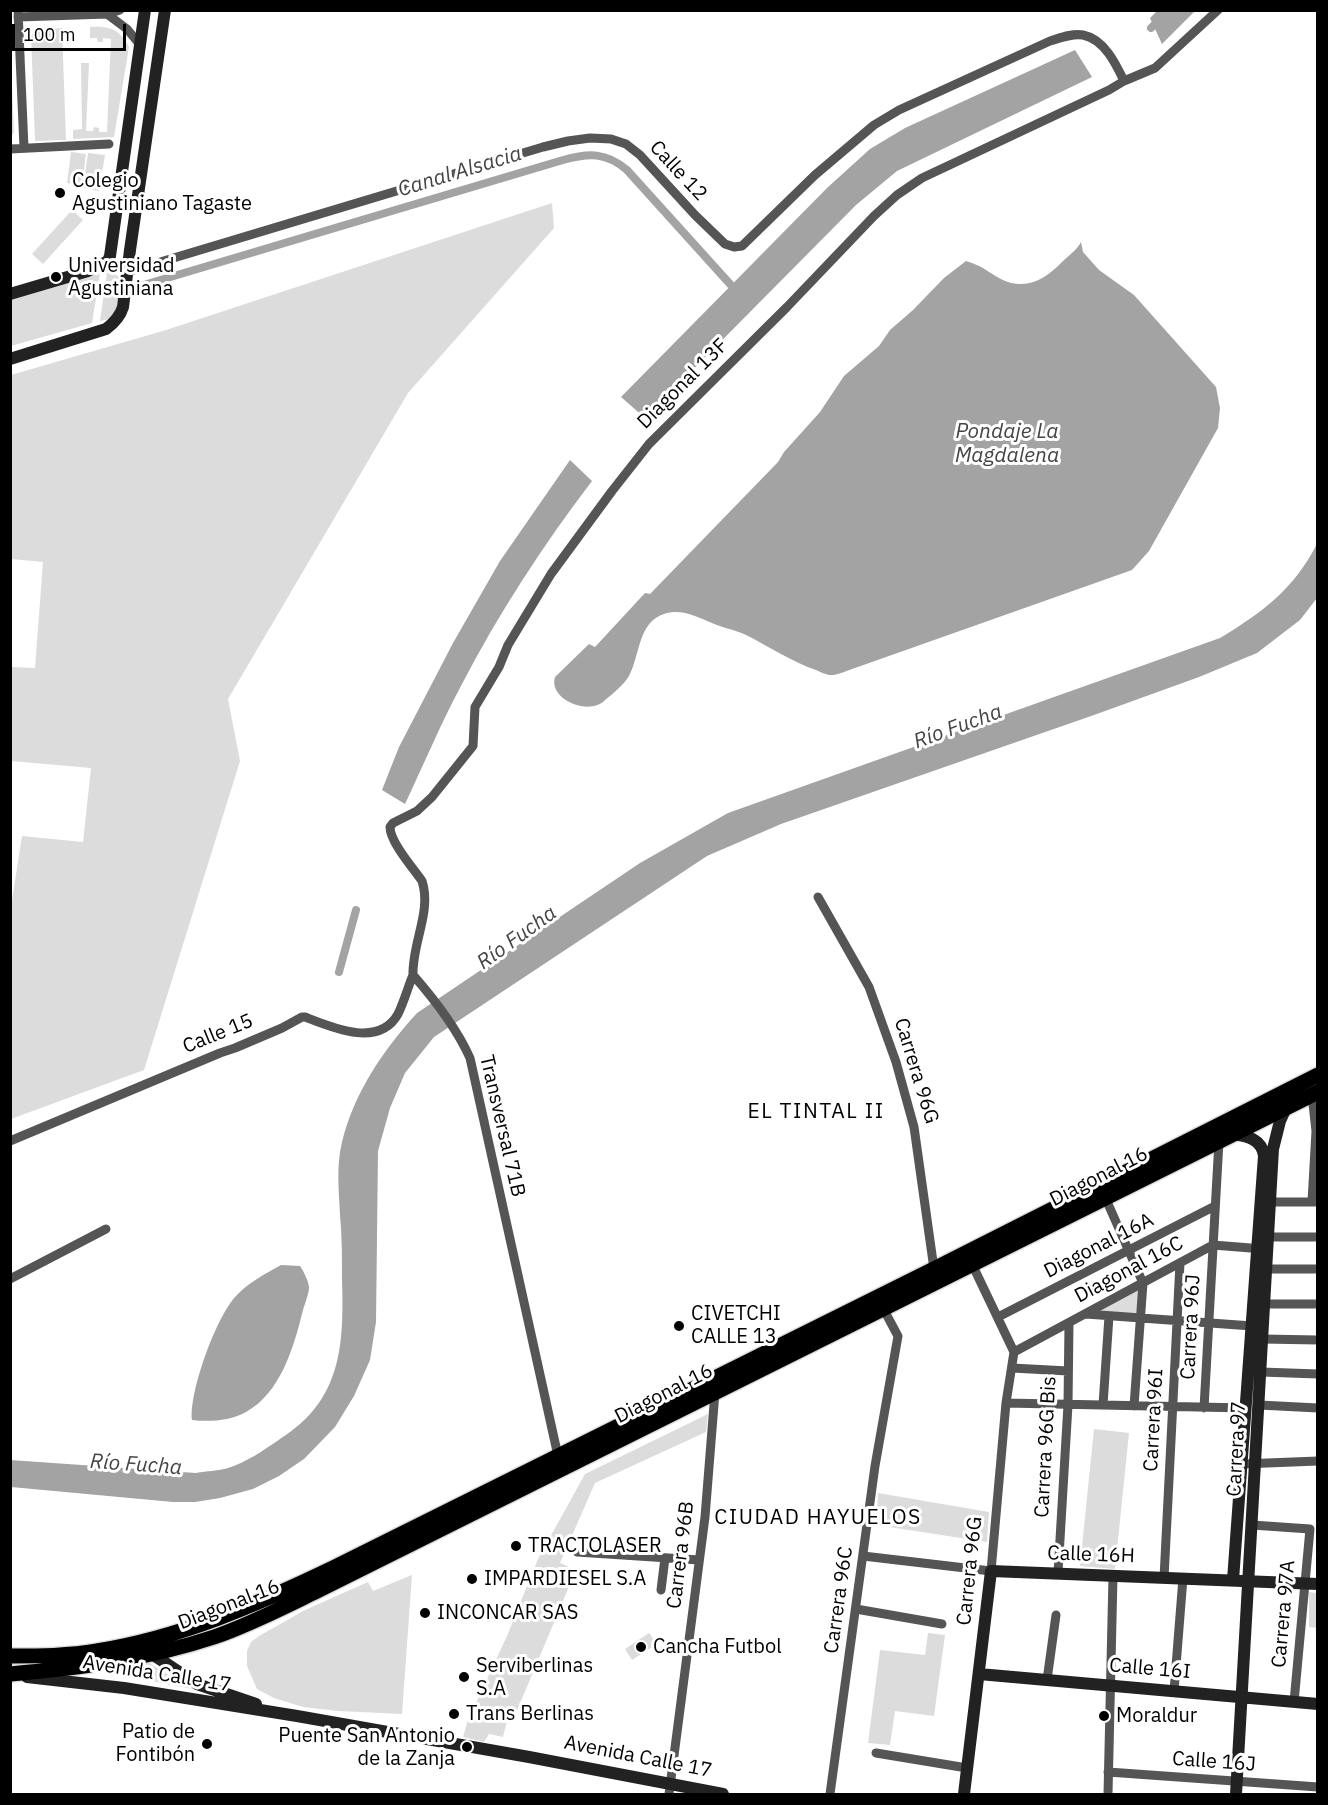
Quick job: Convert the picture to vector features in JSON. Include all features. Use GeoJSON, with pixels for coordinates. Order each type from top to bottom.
{"type":"FeatureCollection","features":[{"type":"Feature","properties":{"kind":"main road","name":"Diagonal 16"},"geometry":{"type":"LineString","coordinates":[[136,1643],[191,1628],[279,1593],[333,1568],[934,1269],[1317,1075]]}},
{"type":"Feature","properties":{"kind":"main road","name":"Diagonal 16"},"geometry":{"type":"LineString","coordinates":[[10,1675],[85,1667],[152,1654],[215,1637],[285,1607],[1315,1094]]}},
{"type":"Feature","properties":{"kind":"main road","name":"Avenida Calle 17"},"geometry":{"type":"LineString","coordinates":[[10,1656],[74,1654],[136,1643]]}},
{"type":"Feature","properties":{"kind":"street"},"geometry":{"type":"LineString","coordinates":[[24,148],[18,14],[107,14],[120,10]]}},
{"type":"Feature","properties":{"kind":"street"},"geometry":{"type":"LineString","coordinates":[[10,294],[88,272],[108,261],[145,10]]}},
{"type":"Feature","properties":{"kind":"street"},"geometry":{"type":"LineString","coordinates":[[10,359],[106,329],[115,322],[123,308],[165,10]]}},
{"type":"Feature","properties":{"kind":"street","name":"Diagonal 13F"},"geometry":{"type":"LineString","coordinates":[[413,975],[416,940],[423,916],[424,888],[422,881],[394,840],[390,827],[393,823],[417,811],[432,797],[473,746],[476,707],[499,667],[508,645],[551,574],[649,444],[897,195],[922,178],[1155,68],[1218,10]]}},
{"type":"Feature","properties":{"kind":"street"},"geometry":{"type":"LineString","coordinates":[[107,14],[127,29],[141,46]]}},
{"type":"Feature","properties":{"kind":"street","name":"Calle 12"},"geometry":{"type":"LineString","coordinates":[[127,272],[543,147],[590,138],[611,139],[626,144],[640,155],[694,215],[725,244],[734,247],[742,246],[815,175],[874,125],[899,110],[1014,56],[1050,41],[1072,35],[1083,35],[1092,39],[1109,53],[1124,81]]}},
{"type":"Feature","properties":{"kind":"street"},"geometry":{"type":"LineString","coordinates":[[10,149],[109,144]]}},
{"type":"Feature","properties":{"kind":"street"},"geometry":{"type":"LineString","coordinates":[[108,261],[127,272]]}},
{"type":"Feature","properties":{"kind":"street","name":"Carrera 96G"},"geometry":{"type":"LineString","coordinates":[[818,897],[869,987],[896,1062],[914,1126],[934,1269]]}},
{"type":"Feature","properties":{"kind":"street","name":"Transversal 71B"},"geometry":{"type":"LineString","coordinates":[[413,975],[433,998],[461,1039],[470,1058],[558,1456]]}},
{"type":"Feature","properties":{"kind":"street","name":"Calle 15"},"geometry":{"type":"LineString","coordinates":[[10,1141],[235,1048],[302,1017],[332,1028],[374,1033],[386,1028],[397,1015],[413,975]]}},
{"type":"Feature","properties":{"kind":"street"},"geometry":{"type":"LineString","coordinates":[[1270,1202],[1315,1202],[1315,1094]]}},
{"type":"Feature","properties":{"kind":"street","name":"Carrera 97"},"geometry":{"type":"LineString","coordinates":[[1236,1794],[1256,1463],[1252,1407],[1252,1326],[1270,1202],[1274,1141],[1286,1108]]}},
{"type":"Feature","properties":{"kind":"street","name":"Carrera 97"},"geometry":{"type":"LineString","coordinates":[[1226,1137],[1255,1140],[1264,1152],[1266,1269],[1261,1372],[1242,1464],[1233,1580]]}},
{"type":"Feature","properties":{"kind":"street","name":"Carrera 96J"},"geometry":{"type":"LineString","coordinates":[[1204,1408],[1215,1206],[1226,1137]]}},
{"type":"Feature","properties":{"kind":"street"},"geometry":{"type":"LineString","coordinates":[[1105,1197],[1143,1283],[1134,1406]]}},
{"type":"Feature","properties":{"kind":"street","name":"Diagonal 16A"},"geometry":{"type":"LineString","coordinates":[[998,1317],[1215,1206]]}},
{"type":"Feature","properties":{"kind":"street"},"geometry":{"type":"LineString","coordinates":[[10,1279],[106,1229]]}},
{"type":"Feature","properties":{"kind":"street","name":"Diagonal 16C"},"geometry":{"type":"LineString","coordinates":[[1014,1352],[1213,1245],[1264,1245],[1317,1237]]}},
{"type":"Feature","properties":{"kind":"street","name":"Carrera 96I"},"geometry":{"type":"LineString","coordinates":[[1164,1578],[1180,1263]]}},
{"type":"Feature","properties":{"kind":"street"},"geometry":{"type":"LineString","coordinates":[[972,1264],[1014,1352]]}},
{"type":"Feature","properties":{"kind":"street"},"geometry":{"type":"LineString","coordinates":[[1266,1269],[1317,1269]]}},
{"type":"Feature","properties":{"kind":"street"},"geometry":{"type":"LineString","coordinates":[[1264,1304],[1317,1304]]}},
{"type":"Feature","properties":{"kind":"street","name":"Carrera 96C"},"geometry":{"type":"LineString","coordinates":[[830,1794],[875,1466],[898,1336],[883,1308]]}},
{"type":"Feature","properties":{"kind":"street"},"geometry":{"type":"LineString","coordinates":[[1086,1314],[1252,1326]]}},
{"type":"Feature","properties":{"kind":"street"},"geometry":{"type":"LineString","coordinates":[[1103,1405],[1109,1316]]}},
{"type":"Feature","properties":{"kind":"street","name":"Carrera 96G Bis"},"geometry":{"type":"LineString","coordinates":[[1058,1573],[1068,1405],[1069,1323]]}},
{"type":"Feature","properties":{"kind":"street"},"geometry":{"type":"LineString","coordinates":[[1262,1339],[1317,1340]]}},
{"type":"Feature","properties":{"kind":"street","name":"Carrera 96G"},"geometry":{"type":"LineString","coordinates":[[964,1794],[991,1571],[1006,1403],[1014,1352]]}},
{"type":"Feature","properties":{"kind":"street"},"geometry":{"type":"LineString","coordinates":[[1012,1368],[1068,1371]]}},
{"type":"Feature","properties":{"kind":"street"},"geometry":{"type":"LineString","coordinates":[[1261,1372],[1317,1374]]}},
{"type":"Feature","properties":{"kind":"street","name":"Carrera 96B"},"geometry":{"type":"LineString","coordinates":[[670,1789],[699,1560],[715,1391]]}},
{"type":"Feature","properties":{"kind":"street"},"geometry":{"type":"LineString","coordinates":[[1006,1403],[1204,1408],[1317,1408]]}},
{"type":"Feature","properties":{"kind":"street"},"geometry":{"type":"LineString","coordinates":[[1242,1464],[1317,1461]]}},
{"type":"Feature","properties":{"kind":"street","name":"Carrera 97A"},"geometry":{"type":"LineString","coordinates":[[1252,1525],[1310,1528],[1311,1584],[1294,1702]]}},
{"type":"Feature","properties":{"kind":"street"},"geometry":{"type":"LineString","coordinates":[[577,1552],[699,1560]]}},
{"type":"Feature","properties":{"kind":"street","name":"Calle 16H"},"geometry":{"type":"LineString","coordinates":[[863,1556],[991,1571],[1311,1584]]}},
{"type":"Feature","properties":{"kind":"street"},"geometry":{"type":"LineString","coordinates":[[661,1590],[665,1558]]}},
{"type":"Feature","properties":{"kind":"street"},"geometry":{"type":"LineString","coordinates":[[1108,1794],[1113,1576]]}},
{"type":"Feature","properties":{"kind":"street"},"geometry":{"type":"LineString","coordinates":[[1174,1691],[1183,1578]]}},
{"type":"Feature","properties":{"kind":"street"},"geometry":{"type":"LineString","coordinates":[[856,1609],[942,1624]]}},
{"type":"Feature","properties":{"kind":"street"},"geometry":{"type":"LineString","coordinates":[[1047,1680],[1056,1615]]}},
{"type":"Feature","properties":{"kind":"street","name":"Avenida Calle 17"},"geometry":{"type":"LineString","coordinates":[[136,1643],[185,1678],[207,1689],[297,1716]]}},
{"type":"Feature","properties":{"kind":"street","name":"Calle 16I"},"geometry":{"type":"LineString","coordinates":[[979,1674],[1317,1704]]}},
{"type":"Feature","properties":{"kind":"street","name":"Avenida Calle 17"},"geometry":{"type":"LineString","coordinates":[[10,1675],[124,1688],[297,1716],[670,1789],[723,1794]]}},
{"type":"Feature","properties":{"kind":"street"},"geometry":{"type":"LineString","coordinates":[[876,1753],[967,1768]]}},
{"type":"Feature","properties":{"kind":"street","name":"Calle 16J"},"geometry":{"type":"LineString","coordinates":[[1108,1772],[1317,1787]]}},
{"type":"Feature","properties":{"kind":"shaded area"},"geometry":{"type":"Polygon","coordinates":[[[90,27],[103,27],[118,32],[129,47],[114,137],[73,139],[73,130],[82,129],[81,63],[89,63],[86,131],[93,131],[94,127],[99,128],[99,132],[107,132],[111,39],[103,38],[103,42],[98,42],[97,38],[90,38],[90,27]]]}},
{"type":"Feature","properties":{"kind":"shaded area"},"geometry":{"type":"Polygon","coordinates":[[[62,28],[66,140],[35,141],[31,35],[37,30],[62,28]]]}},
{"type":"Feature","properties":{"kind":"shaded area"},"geometry":{"type":"Polygon","coordinates":[[[11,61],[14,132],[10,137],[11,61]]]}},
{"type":"Feature","properties":{"kind":"shaded area"},"geometry":{"type":"Polygon","coordinates":[[[71,152],[86,154],[82,185],[67,183],[71,152]]]}},
{"type":"Feature","properties":{"kind":"shaded area"},"geometry":{"type":"Polygon","coordinates":[[[88,153],[105,155],[99,191],[83,188],[88,153]]]}},
{"type":"Feature","properties":{"kind":"shaded area"},"geometry":{"type":"Polygon","coordinates":[[[552,203],[554,228],[408,393],[228,699],[240,761],[144,1070],[11,1119],[10,913],[22,836],[83,842],[91,768],[11,761],[11,667],[35,668],[43,562],[11,559],[11,375],[166,330],[552,203]]]}},
{"type":"Feature","properties":{"kind":"shaded area"},"geometry":{"type":"Polygon","coordinates":[[[72,210],[83,220],[43,264],[32,254],[72,210]]]}},
{"type":"Feature","properties":{"kind":"shaded area"},"geometry":{"type":"Polygon","coordinates":[[[107,272],[114,272],[120,279],[117,309],[110,319],[100,321],[107,272]]]}},
{"type":"Feature","properties":{"kind":"shaded area"},"geometry":{"type":"Polygon","coordinates":[[[100,273],[92,323],[11,346],[11,300],[100,273]]]}},
{"type":"Feature","properties":{"kind":"shaded area"},"geometry":{"type":"Polygon","coordinates":[[[1139,1289],[1136,1317],[1095,1312],[1139,1289]]]}},
{"type":"Feature","properties":{"kind":"shaded area"},"geometry":{"type":"Polygon","coordinates":[[[708,1414],[706,1432],[595,1483],[560,1563],[576,1570],[513,1720],[508,1717],[503,1737],[489,1734],[484,1742],[463,1737],[468,1720],[507,1636],[538,1559],[585,1474],[708,1414]]]}},
{"type":"Feature","properties":{"kind":"shaded area"},"geometry":{"type":"Polygon","coordinates":[[[1094,1429],[1129,1433],[1115,1569],[1080,1566],[1094,1429]]]}},
{"type":"Feature","properties":{"kind":"shaded area"},"geometry":{"type":"Polygon","coordinates":[[[878,1493],[989,1512],[987,1542],[876,1525],[878,1493]]]}},
{"type":"Feature","properties":{"kind":"shaded area"},"geometry":{"type":"Polygon","coordinates":[[[412,1575],[402,1714],[303,1707],[274,1698],[257,1689],[247,1666],[247,1651],[251,1642],[259,1636],[305,1610],[368,1582],[373,1591],[412,1575]]]}},
{"type":"Feature","properties":{"kind":"shaded area"},"geometry":{"type":"Polygon","coordinates":[[[1309,1592],[1317,1593],[1317,1628],[1309,1627],[1309,1592]]]}},
{"type":"Feature","properties":{"kind":"shaded area","name":"Cancha Futbol"},"geometry":{"type":"Polygon","coordinates":[[[649,1633],[657,1644],[632,1660],[625,1649],[649,1633]]]}},
{"type":"Feature","properties":{"kind":"shaded area"},"geometry":{"type":"Polygon","coordinates":[[[928,1633],[945,1635],[934,1716],[895,1711],[890,1745],[868,1743],[880,1650],[925,1655],[928,1633]]]}},
{"type":"Feature","properties":{"kind":"shaded area"},"geometry":{"type":"Polygon","coordinates":[[[146,1661],[192,1689],[108,1672],[146,1661]]]}},
{"type":"Feature","properties":{"kind":"water"},"geometry":{"type":"Polygon","coordinates":[[[1157,11],[1195,11],[1162,44],[1150,18],[1157,11]]]}},
{"type":"Feature","properties":{"kind":"water"},"geometry":{"type":"Polygon","coordinates":[[[1075,50],[1092,77],[897,171],[856,205],[645,418],[621,397],[827,188],[870,149],[905,128],[1075,50]]]}},
{"type":"Feature","properties":{"kind":"water","name":"Pondaje La Magdalena"},"geometry":{"type":"Polygon","coordinates":[[[1081,242],[1083,252],[1099,270],[1134,295],[1216,387],[1220,408],[1218,428],[1149,551],[1132,570],[832,675],[798,663],[742,633],[689,614],[670,612],[655,618],[649,624],[629,676],[604,701],[589,707],[580,706],[571,703],[557,692],[554,685],[555,677],[589,644],[595,647],[645,593],[650,594],[778,462],[784,452],[820,412],[844,376],[879,346],[890,330],[944,278],[966,261],[1008,282],[1031,283],[1050,272],[1081,242]]]}},
{"type":"Feature","properties":{"kind":"water"},"geometry":{"type":"Polygon","coordinates":[[[570,460],[592,481],[506,605],[454,699],[405,804],[382,790],[399,747],[453,643],[500,561],[570,460]]]}},
{"type":"Feature","properties":{"kind":"water"},"geometry":{"type":"Polygon","coordinates":[[[1317,544],[1317,598],[1300,620],[1257,653],[1199,677],[1094,715],[781,824],[707,856],[434,1037],[405,1073],[390,1108],[378,1151],[376,1322],[370,1360],[354,1396],[335,1427],[304,1459],[279,1476],[253,1489],[195,1502],[11,1487],[10,1460],[196,1473],[228,1468],[249,1459],[280,1439],[301,1424],[316,1407],[327,1389],[340,1348],[342,1247],[338,1178],[342,1142],[354,1106],[371,1073],[417,1013],[640,863],[728,813],[1220,638],[1250,619],[1276,598],[1298,574],[1317,544]]]}},
{"type":"Feature","properties":{"kind":"water"},"geometry":{"type":"Polygon","coordinates":[[[281,1265],[300,1266],[309,1287],[290,1353],[277,1381],[258,1404],[240,1415],[219,1420],[192,1420],[195,1392],[205,1355],[228,1306],[246,1287],[281,1265]]]}},
{"type":"Feature","properties":{"kind":"waterway"},"geometry":{"type":"LineString","coordinates":[[1151,28],[1169,10]]}},
{"type":"Feature","properties":{"kind":"waterway","name":"Canal Alsacia"},"geometry":{"type":"LineString","coordinates":[[137,287],[563,160],[589,155],[612,160],[627,170],[739,294]]}},
{"type":"Feature","properties":{"kind":"waterway"},"geometry":{"type":"LineString","coordinates":[[339,972],[356,910]]}},
{"type":"Feature","properties":{"kind":"place","name":"Colegio Agustiniano Tagaste"},"geometry":{"type":"Point","coordinates":[60,193]}},
{"type":"Feature","properties":{"kind":"place","name":"Universidad Agustiniana"},"geometry":{"type":"Point","coordinates":[56,277]}},
{"type":"Feature","properties":{"kind":"place","name":"CIVETCHI CALLE 13"},"geometry":{"type":"Point","coordinates":[679,1326]}},
{"type":"Feature","properties":{"kind":"place","name":"TRACTOLASER"},"geometry":{"type":"Point","coordinates":[516,1546]}},
{"type":"Feature","properties":{"kind":"place","name":"IMPARDIESEL S.A"},"geometry":{"type":"Point","coordinates":[472,1579]}},
{"type":"Feature","properties":{"kind":"place","name":"INCONCAR SAS"},"geometry":{"type":"Point","coordinates":[425,1613]}},
{"type":"Feature","properties":{"kind":"place","name":"Cancha Futbol"},"geometry":{"type":"Point","coordinates":[641,1647]}},
{"type":"Feature","properties":{"kind":"place","name":"Serviberlinas S.A"},"geometry":{"type":"Point","coordinates":[464,1677]}},
{"type":"Feature","properties":{"kind":"place","name":"Trans Berlinas"},"geometry":{"type":"Point","coordinates":[454,1714]}},
{"type":"Feature","properties":{"kind":"place","name":"Moraldur"},"geometry":{"type":"Point","coordinates":[1104,1716]}},
{"type":"Feature","properties":{"kind":"place","name":"Patio de Fontibón"},"geometry":{"type":"Point","coordinates":[207,1744]}},
{"type":"Feature","properties":{"kind":"place","name":"Puente San Antonio de la Zanja"},"geometry":{"type":"Point","coordinates":[467,1747]}},
{"type":"Feature","properties":{"kind":"district","name":"EL TINTAL II"},"geometry":{"type":"Point","coordinates":[816,1112]}},
{"type":"Feature","properties":{"kind":"district","name":"CIUDAD HAYUELOS"},"geometry":{"type":"Point","coordinates":[818,1518]}},
{"type":"Feature","properties":{"kind":"water label","name":"Río Fucha"},"geometry":{"type":"Point","coordinates":[958,727]}},
{"type":"Feature","properties":{"kind":"water label","name":"Río Fucha"},"geometry":{"type":"Point","coordinates":[517,938]}},
{"type":"Feature","properties":{"kind":"water label","name":"Río Fucha"},"geometry":{"type":"Point","coordinates":[136,1465]}}]}
